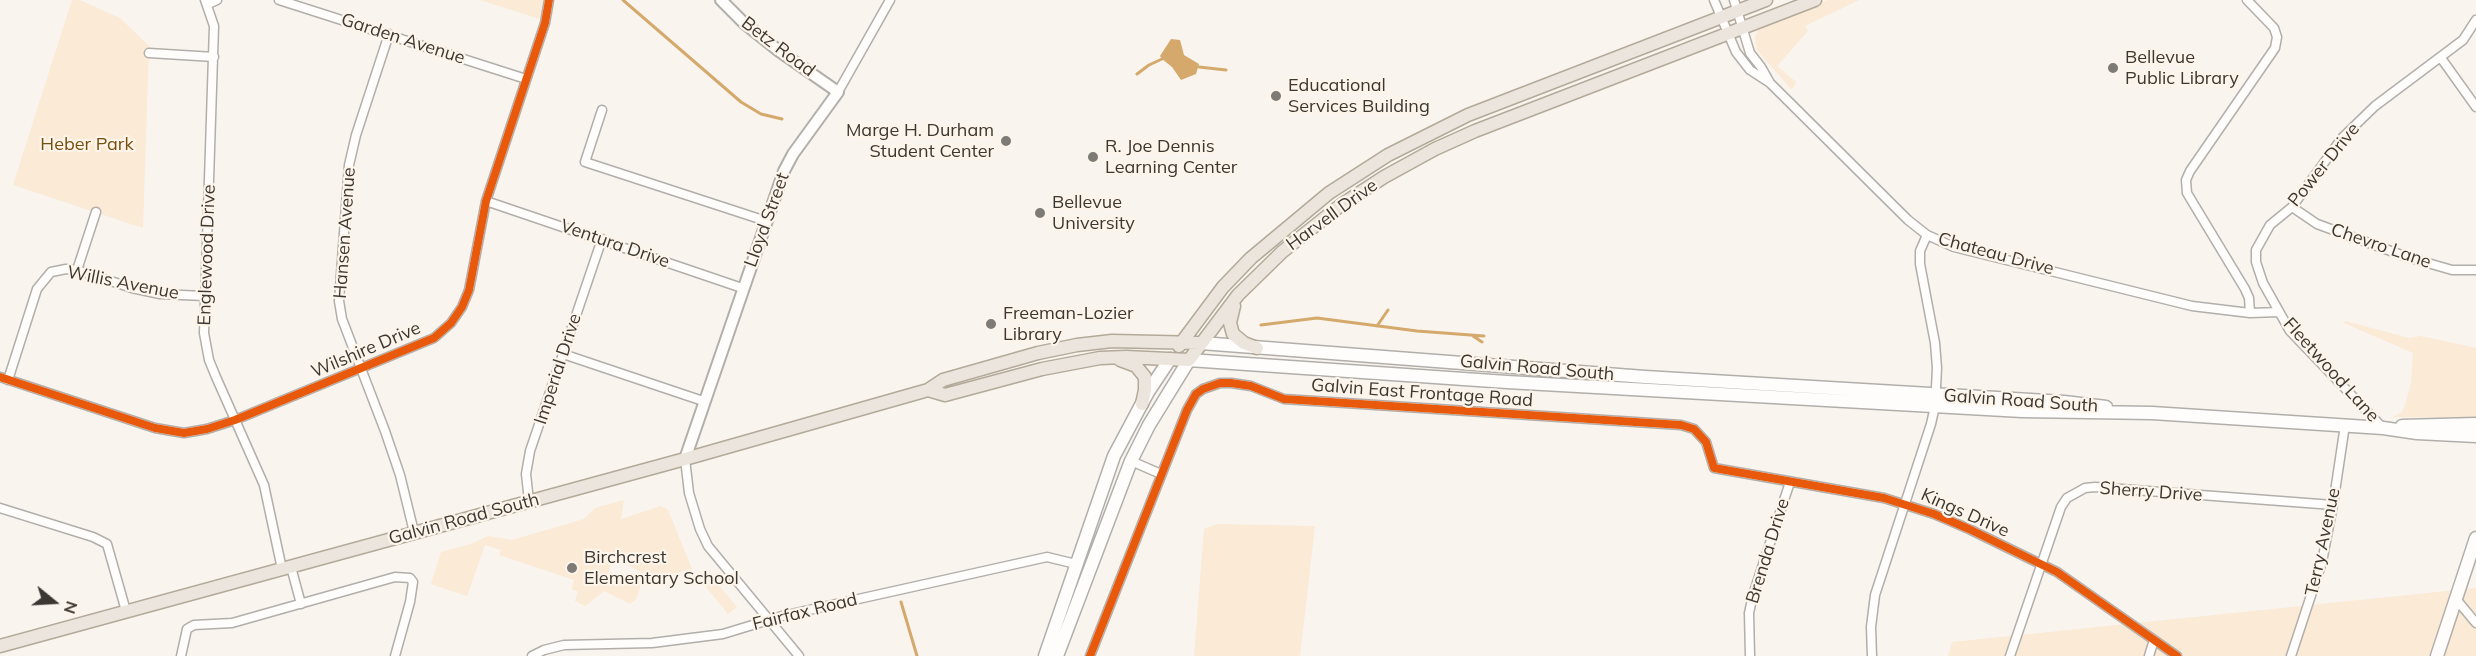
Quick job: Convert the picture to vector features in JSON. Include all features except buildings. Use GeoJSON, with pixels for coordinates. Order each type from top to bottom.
{"type":"FeatureCollection","features":[{"type":"Feature","properties":{"kind":"main road","name":"Harvell Drive"},"geometry":{"type":"LineString","coordinates":[[1045,656],[1114,456],[1142,404],[1181,342],[1223,287],[1251,258],[1329,193],[1388,155],[1468,115],[1722,18],[1736,5],[1766,0]]}},
{"type":"Feature","properties":{"kind":"main road","name":"Harvell Drive"},"geometry":{"type":"LineString","coordinates":[[1057,656],[1131,461],[1149,425],[1201,343],[1238,295],[1282,252],[1341,205],[1384,177],[1435,149],[1566,94],[1815,0]]}},
{"type":"Feature","properties":{"kind":"main road"},"geometry":{"type":"LineString","coordinates":[[1238,295],[1231,314],[1231,329],[1236,339],[1257,348]]}},
{"type":"Feature","properties":{"kind":"main road","name":"Galvin Road South"},"geometry":{"type":"LineString","coordinates":[[0,646],[685,459],[928,390],[943,380],[1077,345],[1132,340],[1201,343],[1656,378],[2067,413],[2152,413],[2476,436]]}},
{"type":"Feature","properties":{"kind":"main road","name":"Galvin Road South"},"geometry":{"type":"LineString","coordinates":[[928,390],[945,395],[1071,363],[1113,358],[1189,360],[1507,382],[1935,400]]}},
{"type":"Feature","properties":{"kind":"main road"},"geometry":{"type":"LineString","coordinates":[[1113,358],[1129,363],[1141,371],[1146,383],[1142,404]]}},
{"type":"Feature","properties":{"kind":"main road","name":"Galvin Road South"},"geometry":{"type":"LineString","coordinates":[[2383,428],[2476,424]]}},
{"type":"Feature","properties":{"kind":"main road"},"geometry":{"type":"LineString","coordinates":[[2438,656],[2476,538]]}},
{"type":"Feature","properties":{"kind":"street","name":"Garden Avenue"},"geometry":{"type":"LineString","coordinates":[[279,0],[526,78]]}},
{"type":"Feature","properties":{"kind":"street","name":"Wilshire Drive"},"geometry":{"type":"LineString","coordinates":[[4,379],[168,431],[196,432],[235,420],[434,338],[451,323],[469,290],[486,201],[545,23],[549,0]]}},
{"type":"Feature","properties":{"kind":"street","name":"Betz Road"},"geometry":{"type":"LineString","coordinates":[[721,0],[744,23],[779,51],[838,92]]}},
{"type":"Feature","properties":{"kind":"street","name":"Lloyd Street"},"geometry":{"type":"LineString","coordinates":[[685,459],[742,288],[793,154],[838,92],[890,0]]}},
{"type":"Feature","properties":{"kind":"street","name":"Chateau Drive"},"geometry":{"type":"LineString","coordinates":[[1714,0],[1736,52],[1750,70],[1770,83],[1900,212],[1927,235],[1954,247],[2192,306],[2250,313],[2279,312]]}},
{"type":"Feature","properties":{"kind":"street"},"geometry":{"type":"LineString","coordinates":[[2247,0],[2274,28],[2277,37],[2275,48],[2186,180],[2187,193],[2245,289],[2249,298],[2250,313]]}},
{"type":"Feature","properties":{"kind":"street","name":"Englewood Drive"},"geometry":{"type":"LineString","coordinates":[[210,1],[214,26],[214,57],[204,333],[209,360],[264,485],[287,568],[301,604]]}},
{"type":"Feature","properties":{"kind":"street","name":"Chateau Drive"},"geometry":{"type":"LineString","coordinates":[[1736,5],[1750,53],[1770,83]]}},
{"type":"Feature","properties":{"kind":"street","name":"Power Drive"},"geometry":{"type":"LineString","coordinates":[[2279,312],[2263,283],[2256,262],[2256,250],[2270,225],[2292,207],[2342,138],[2375,105],[2463,40],[2476,20]]}},
{"type":"Feature","properties":{"kind":"street","name":"Hansen Avenue"},"geometry":{"type":"LineString","coordinates":[[389,34],[356,135],[349,165],[339,301],[342,320],[400,475],[414,532]]}},
{"type":"Feature","properties":{"kind":"street"},"geometry":{"type":"LineString","coordinates":[[149,53],[214,57]]}},
{"type":"Feature","properties":{"kind":"street"},"geometry":{"type":"LineString","coordinates":[[2440,58],[2476,106]]}},
{"type":"Feature","properties":{"kind":"street"},"geometry":{"type":"LineString","coordinates":[[602,110],[585,162],[766,221]]}},
{"type":"Feature","properties":{"kind":"street","name":"Ventura Drive"},"geometry":{"type":"LineString","coordinates":[[486,201],[742,288]]}},
{"type":"Feature","properties":{"kind":"street","name":"Chevro Lane"},"geometry":{"type":"LineString","coordinates":[[2292,207],[2317,224],[2407,257],[2452,270],[2476,270]]}},
{"type":"Feature","properties":{"kind":"street"},"geometry":{"type":"LineString","coordinates":[[77,270],[96,212]]}},
{"type":"Feature","properties":{"kind":"street"},"geometry":{"type":"LineString","coordinates":[[1872,656],[1871,627],[1875,595],[1931,424],[1935,400],[1935,343],[1920,264],[1920,251],[1927,235]]}},
{"type":"Feature","properties":{"kind":"street","name":"Imperial Drive"},"geometry":{"type":"LineString","coordinates":[[529,501],[525,484],[527,464],[602,239]]}},
{"type":"Feature","properties":{"kind":"street","name":"Willis Avenue"},"geometry":{"type":"LineString","coordinates":[[4,379],[37,289],[44,278],[58,270],[77,270],[132,288],[160,294],[204,296]]}},
{"type":"Feature","properties":{"kind":"street","name":"Fleetwood Lane"},"geometry":{"type":"LineString","coordinates":[[2279,312],[2290,331],[2383,428]]}},
{"type":"Feature","properties":{"kind":"street"},"geometry":{"type":"LineString","coordinates":[[563,354],[704,401]]}},
{"type":"Feature","properties":{"kind":"street","name":"Galvin East Frontage Road"},"geometry":{"type":"LineString","coordinates":[[1090,656],[1187,410],[1197,394],[1210,386],[1231,383],[1251,386],[1284,399],[1681,425],[1694,429],[1706,441],[1714,468]]}},
{"type":"Feature","properties":{"kind":"street","name":"Terry Avenue"},"geometry":{"type":"LineString","coordinates":[[2291,656],[2322,562],[2345,425]]}},
{"type":"Feature","properties":{"kind":"street"},"geometry":{"type":"LineString","coordinates":[[685,459],[689,493],[699,529],[708,546],[799,656]]}},
{"type":"Feature","properties":{"kind":"street"},"geometry":{"type":"LineString","coordinates":[[1131,461],[1161,474]]}},
{"type":"Feature","properties":{"kind":"street","name":"Kings Drive"},"geometry":{"type":"LineString","coordinates":[[1714,468],[1857,492],[1904,503],[1934,514],[2057,572],[2177,656]]}},
{"type":"Feature","properties":{"kind":"street","name":"Brenda Drive"},"geometry":{"type":"LineString","coordinates":[[1750,656],[1749,613],[1753,595],[1790,482]]}},
{"type":"Feature","properties":{"kind":"street","name":"Sherry Drive"},"geometry":{"type":"LineString","coordinates":[[2010,656],[2061,507],[2067,498],[2085,488],[2333,505]]}},
{"type":"Feature","properties":{"kind":"street"},"geometry":{"type":"LineString","coordinates":[[0,508],[93,537],[107,544],[126,611]]}},
{"type":"Feature","properties":{"kind":"street","name":"Fairfax Road"},"geometry":{"type":"LineString","coordinates":[[532,656],[549,648],[564,645],[675,641],[723,634],[767,620],[1047,557],[1076,564]]}},
{"type":"Feature","properties":{"kind":"street"},"geometry":{"type":"LineString","coordinates":[[181,656],[187,629],[194,625],[232,623],[395,578],[410,578],[413,582],[410,602],[395,656]]}},
{"type":"Feature","properties":{"kind":"street"},"geometry":{"type":"LineString","coordinates":[[2456,599],[2476,623]]}},
{"type":"Feature","properties":{"kind":"street"},"geometry":{"type":"LineString","coordinates":[[2148,656],[2154,640]]}},
{"type":"Feature","properties":{"kind":"green space","name":"Heber Park"},"geometry":{"type":"Polygon","coordinates":[[[72,0],[80,0],[120,18],[149,46],[143,228],[13,185],[72,0]]]}},
{"type":"Feature","properties":{"kind":"green space"},"geometry":{"type":"Polygon","coordinates":[[[480,0],[543,0],[540,19],[480,0]]]}},
{"type":"Feature","properties":{"kind":"green space"},"geometry":{"type":"Polygon","coordinates":[[[1828,0],[1859,0],[1805,26],[1808,31],[1777,66],[1796,82],[1792,90],[1757,50],[1755,37],[1759,28],[1828,0]]]}},
{"type":"Feature","properties":{"kind":"green space"},"geometry":{"type":"Polygon","coordinates":[[[2345,321],[2409,338],[2421,336],[2476,348],[2476,418],[2393,417],[2402,412],[2405,405],[2411,382],[2413,353],[2344,323],[2345,321]]]}},
{"type":"Feature","properties":{"kind":"green space"},"geometry":{"type":"Polygon","coordinates":[[[624,500],[621,519],[661,506],[668,510],[692,569],[653,579],[612,556],[607,581],[622,575],[641,584],[636,599],[630,604],[604,591],[585,606],[575,601],[578,592],[572,589],[574,580],[499,555],[501,550],[485,545],[467,596],[431,584],[441,552],[471,544],[488,536],[512,540],[584,519],[595,508],[624,500]]]}},
{"type":"Feature","properties":{"kind":"green space"},"geometry":{"type":"Polygon","coordinates":[[[1218,524],[1315,526],[1300,656],[1194,656],[1204,529],[1218,524]]]}},
{"type":"Feature","properties":{"kind":"green space"},"geometry":{"type":"Polygon","coordinates":[[[710,575],[737,607],[728,614],[702,582],[710,575]]]}},
{"type":"Feature","properties":{"kind":"green space"},"geometry":{"type":"Polygon","coordinates":[[[2476,588],[2476,656],[1948,656],[1952,642],[2476,588]]]}},
{"type":"Feature","properties":{"kind":"shaded area"},"geometry":{"type":"Polygon","coordinates":[[[1171,39],[1180,40],[1184,55],[1199,64],[1196,74],[1181,80],[1172,67],[1162,59],[1160,56],[1171,39]]]}},
{"type":"Feature","properties":{"kind":"waterway"},"geometry":{"type":"LineString","coordinates":[[623,0],[741,102],[761,114],[782,119]]}},
{"type":"Feature","properties":{"kind":"waterway"},"geometry":{"type":"LineString","coordinates":[[1137,74],[1162,59]]}},
{"type":"Feature","properties":{"kind":"waterway"},"geometry":{"type":"LineString","coordinates":[[1199,67],[1226,70]]}},
{"type":"Feature","properties":{"kind":"waterway"},"geometry":{"type":"LineString","coordinates":[[1377,326],[1388,310]]}},
{"type":"Feature","properties":{"kind":"waterway"},"geometry":{"type":"LineString","coordinates":[[1261,325],[1317,318],[1417,331],[1484,336]]}},
{"type":"Feature","properties":{"kind":"waterway"},"geometry":{"type":"LineString","coordinates":[[1473,336],[1482,342]]}},
{"type":"Feature","properties":{"kind":"waterway"},"geometry":{"type":"LineString","coordinates":[[901,602],[917,656]]}},
{"type":"Feature","properties":{"kind":"cycle path"},"geometry":{"type":"LineString","coordinates":[[0,377],[155,428],[184,433],[207,429],[235,420],[434,338],[451,323],[462,307],[469,290],[486,201],[545,23],[549,0]]}},
{"type":"Feature","properties":{"kind":"cycle path"},"geometry":{"type":"LineString","coordinates":[[1090,656],[1187,410],[1196,394],[1220,383],[1251,386],[1284,399],[1681,425],[1694,429],[1706,442],[1714,468],[1884,498],[1934,514],[1969,529],[2057,572],[2177,656]]}},
{"type":"Feature","properties":{"kind":"place","name":"Bellevue Public Library"},"geometry":{"type":"Point","coordinates":[2113,68]}},
{"type":"Feature","properties":{"kind":"place","name":"Educational Services Building"},"geometry":{"type":"Point","coordinates":[1276,96]}},
{"type":"Feature","properties":{"kind":"place","name":"Marge H. Durham Student Center"},"geometry":{"type":"Point","coordinates":[1006,141]}},
{"type":"Feature","properties":{"kind":"place","name":"R. Joe Dennis Learning Center"},"geometry":{"type":"Point","coordinates":[1093,157]}},
{"type":"Feature","properties":{"kind":"place","name":"Bellevue University"},"geometry":{"type":"Point","coordinates":[1040,213]}},
{"type":"Feature","properties":{"kind":"place","name":"Freeman-Lozier Library"},"geometry":{"type":"Point","coordinates":[991,324]}},
{"type":"Feature","properties":{"kind":"place","name":"Birchcrest Elementary School"},"geometry":{"type":"Point","coordinates":[572,568]}}]}
